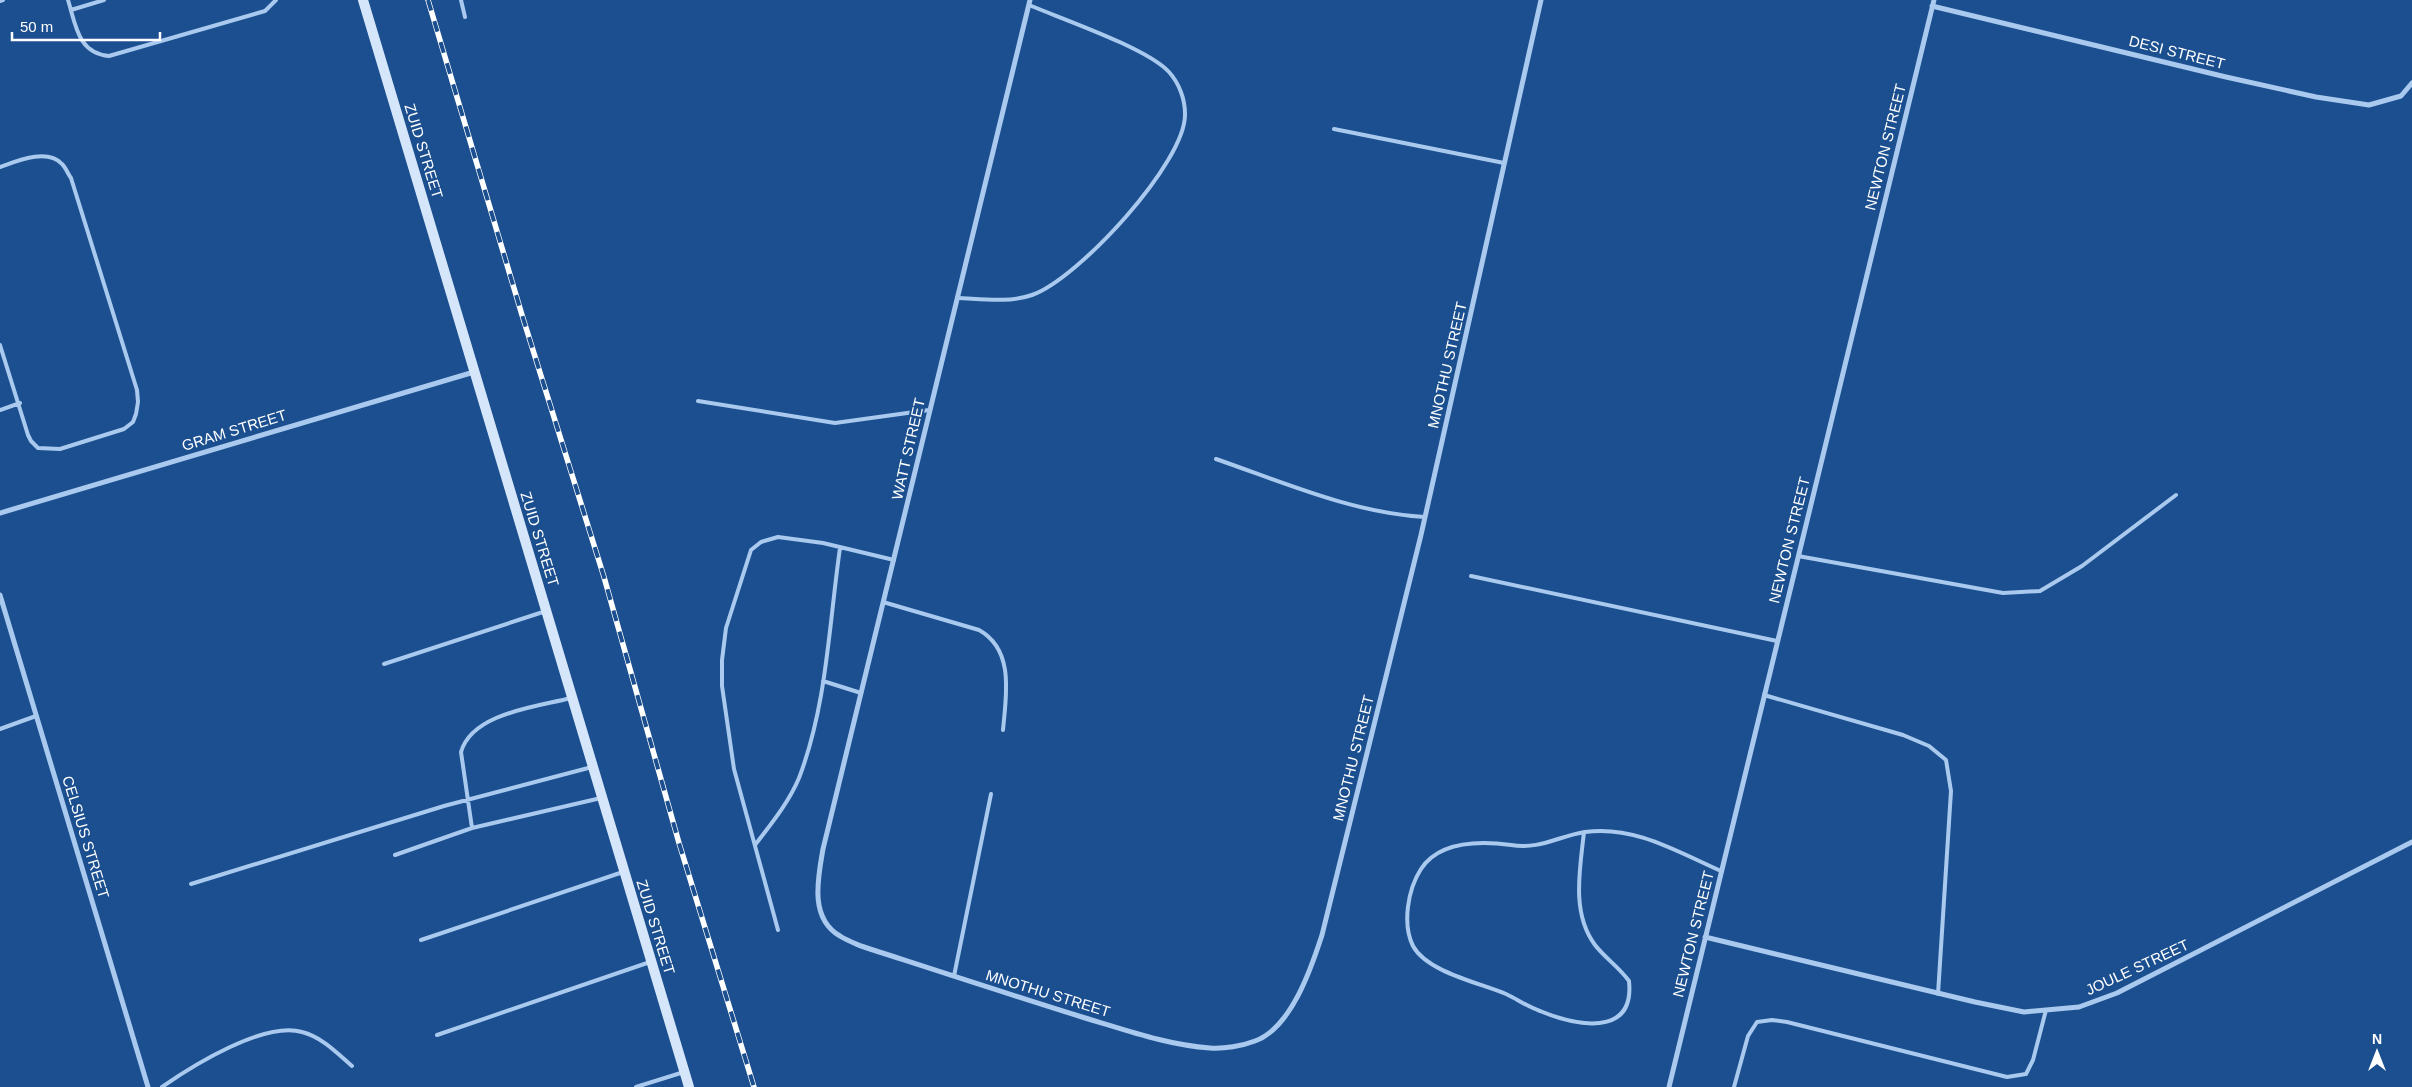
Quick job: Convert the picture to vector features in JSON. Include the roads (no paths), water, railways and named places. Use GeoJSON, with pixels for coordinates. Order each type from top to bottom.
{"type":"FeatureCollection","features":[{"type":"Feature","properties":{"kind":"street","name":"ZUID STREET"},"geometry":{"type":"LineString","coordinates":[[363,0],[689,1087]]}},
{"type":"Feature","properties":{"kind":"street","name":"MNOTHU STREET"},"geometry":{"type":"LineString","coordinates":[[818,904],[827,924],[839,936],[861,946],[1172,1043],[1211,1048],[1236,1046],[1256,1041],[1271,1032],[1282,1020],[1303,986],[1322,936],[1426,517],[1541,0]]}},
{"type":"Feature","properties":{"kind":"street","name":"WATT STREET"},"geometry":{"type":"LineString","coordinates":[[818,904],[818,884],[823,850],[1029,3]]}},
{"type":"Feature","properties":{"kind":"street","name":"DESI STREET"},"geometry":{"type":"LineString","coordinates":[[1933,3],[2226,77],[2316,97],[2368,105],[2401,96],[2412,83]]}},
{"type":"Feature","properties":{"kind":"street","name":"NEWTON STREET"},"geometry":{"type":"LineString","coordinates":[[1669,1087],[1933,3]]}},
{"type":"Feature","properties":{"kind":"street","name":"GRAM STREET"},"geometry":{"type":"LineString","coordinates":[[0,513],[475,372]]}},
{"type":"Feature","properties":{"kind":"street","name":"CELSIUS STREET"},"geometry":{"type":"LineString","coordinates":[[0,595],[148,1087]]}},
{"type":"Feature","properties":{"kind":"street","name":"JOULE STREET"},"geometry":{"type":"LineString","coordinates":[[1705,937],[1938,994],[2024,1012],[2079,1007],[2117,993],[2412,842]]}},
{"type":"Feature","properties":{"kind":"lane"},"geometry":{"type":"LineString","coordinates":[[68,0],[77,31],[88,50],[96,55],[110,56],[265,10],[276,0]]}},
{"type":"Feature","properties":{"kind":"lane"},"geometry":{"type":"LineString","coordinates":[[71,10],[104,0]]}},
{"type":"Feature","properties":{"kind":"lane"},"geometry":{"type":"LineString","coordinates":[[461,0],[465,17]]}},
{"type":"Feature","properties":{"kind":"lane"},"geometry":{"type":"LineString","coordinates":[[957,298],[1012,300],[1033,295],[1056,283],[1080,264],[1111,234],[1151,184],[1178,143],[1182,130],[1185,114],[1182,92],[1168,72],[1142,53],[1029,3]]}},
{"type":"Feature","properties":{"kind":"lane"},"geometry":{"type":"LineString","coordinates":[[1334,129],[1504,163]]}},
{"type":"Feature","properties":{"kind":"lane"},"geometry":{"type":"LineString","coordinates":[[0,167],[21,160],[52,158],[62,163],[71,178],[137,390],[138,402],[133,422],[124,429],[60,449],[48,450],[38,448],[31,441],[0,345]]}},
{"type":"Feature","properties":{"kind":"lane"},"geometry":{"type":"LineString","coordinates":[[698,401],[835,423],[929,410]]}},
{"type":"Feature","properties":{"kind":"lane"},"geometry":{"type":"LineString","coordinates":[[0,410],[20,403]]}},
{"type":"Feature","properties":{"kind":"lane"},"geometry":{"type":"LineString","coordinates":[[1216,459],[1340,502],[1390,514],[1426,517]]}},
{"type":"Feature","properties":{"kind":"lane"},"geometry":{"type":"LineString","coordinates":[[1798,556],[2003,594],[2040,591],[2082,566],[2176,495]]}},
{"type":"Feature","properties":{"kind":"lane"},"geometry":{"type":"LineString","coordinates":[[778,930],[734,769],[722,686],[722,660],[726,628],[752,550],[761,542],[778,537],[793,538],[894,560]]}},
{"type":"Feature","properties":{"kind":"lane"},"geometry":{"type":"LineString","coordinates":[[755,845],[788,800],[799,778],[817,712],[823,681],[840,548]]}},
{"type":"Feature","properties":{"kind":"lane"},"geometry":{"type":"LineString","coordinates":[[1471,576],[1777,641]]}},
{"type":"Feature","properties":{"kind":"lane"},"geometry":{"type":"LineString","coordinates":[[883,602],[979,630],[991,637],[999,648],[1005,667],[1006,691],[1003,730]]}},
{"type":"Feature","properties":{"kind":"lane"},"geometry":{"type":"LineString","coordinates":[[384,664],[546,611]]}},
{"type":"Feature","properties":{"kind":"lane"},"geometry":{"type":"LineString","coordinates":[[823,681],[861,692]]}},
{"type":"Feature","properties":{"kind":"lane"},"geometry":{"type":"LineString","coordinates":[[1764,696],[1903,735],[1929,746],[1946,760],[1951,791],[1938,994]]}},
{"type":"Feature","properties":{"kind":"lane"},"geometry":{"type":"LineString","coordinates":[[472,828],[461,752],[464,742],[472,731],[491,719],[571,697]]}},
{"type":"Feature","properties":{"kind":"lane"},"geometry":{"type":"LineString","coordinates":[[0,729],[36,716]]}},
{"type":"Feature","properties":{"kind":"lane"},"geometry":{"type":"LineString","coordinates":[[191,884],[467,800],[592,767]]}},
{"type":"Feature","properties":{"kind":"lane"},"geometry":{"type":"LineString","coordinates":[[954,976],[991,794]]}},
{"type":"Feature","properties":{"kind":"lane"},"geometry":{"type":"LineString","coordinates":[[395,855],[472,828],[601,798]]}},
{"type":"Feature","properties":{"kind":"lane"},"geometry":{"type":"LineString","coordinates":[[1584,832],[1580,866],[1581,916],[1588,935],[1595,946],[1629,981],[1628,1000],[1623,1013],[1614,1020],[1603,1024],[1556,1018],[1508,995],[1445,970],[1424,959],[1414,946],[1408,916],[1410,896],[1415,878],[1423,866],[1434,857],[1458,845],[1478,842],[1527,847],[1584,832],[1613,832],[1632,834],[1653,841],[1721,871]]}},
{"type":"Feature","properties":{"kind":"lane"},"geometry":{"type":"LineString","coordinates":[[421,940],[623,872]]}},
{"type":"Feature","properties":{"kind":"lane"},"geometry":{"type":"LineString","coordinates":[[436,1035],[651,962]]}},
{"type":"Feature","properties":{"kind":"lane"},"geometry":{"type":"LineString","coordinates":[[1734,1087],[1748,1036],[1757,1022],[1772,1020],[1788,1022],[2006,1077],[2026,1074],[2034,1060],[2046,1010]]}},
{"type":"Feature","properties":{"kind":"lane"},"geometry":{"type":"LineString","coordinates":[[162,1087],[192,1066],[221,1051],[269,1033],[286,1030],[303,1032],[319,1039],[352,1066]]}},
{"type":"Feature","properties":{"kind":"lane"},"geometry":{"type":"LineString","coordinates":[[636,1087],[684,1072]]}},
{"type":"Feature","properties":{"kind":"railway"},"geometry":{"type":"LineString","coordinates":[[428,0],[522,315],[604,577],[679,843],[754,1087]]}}]}
